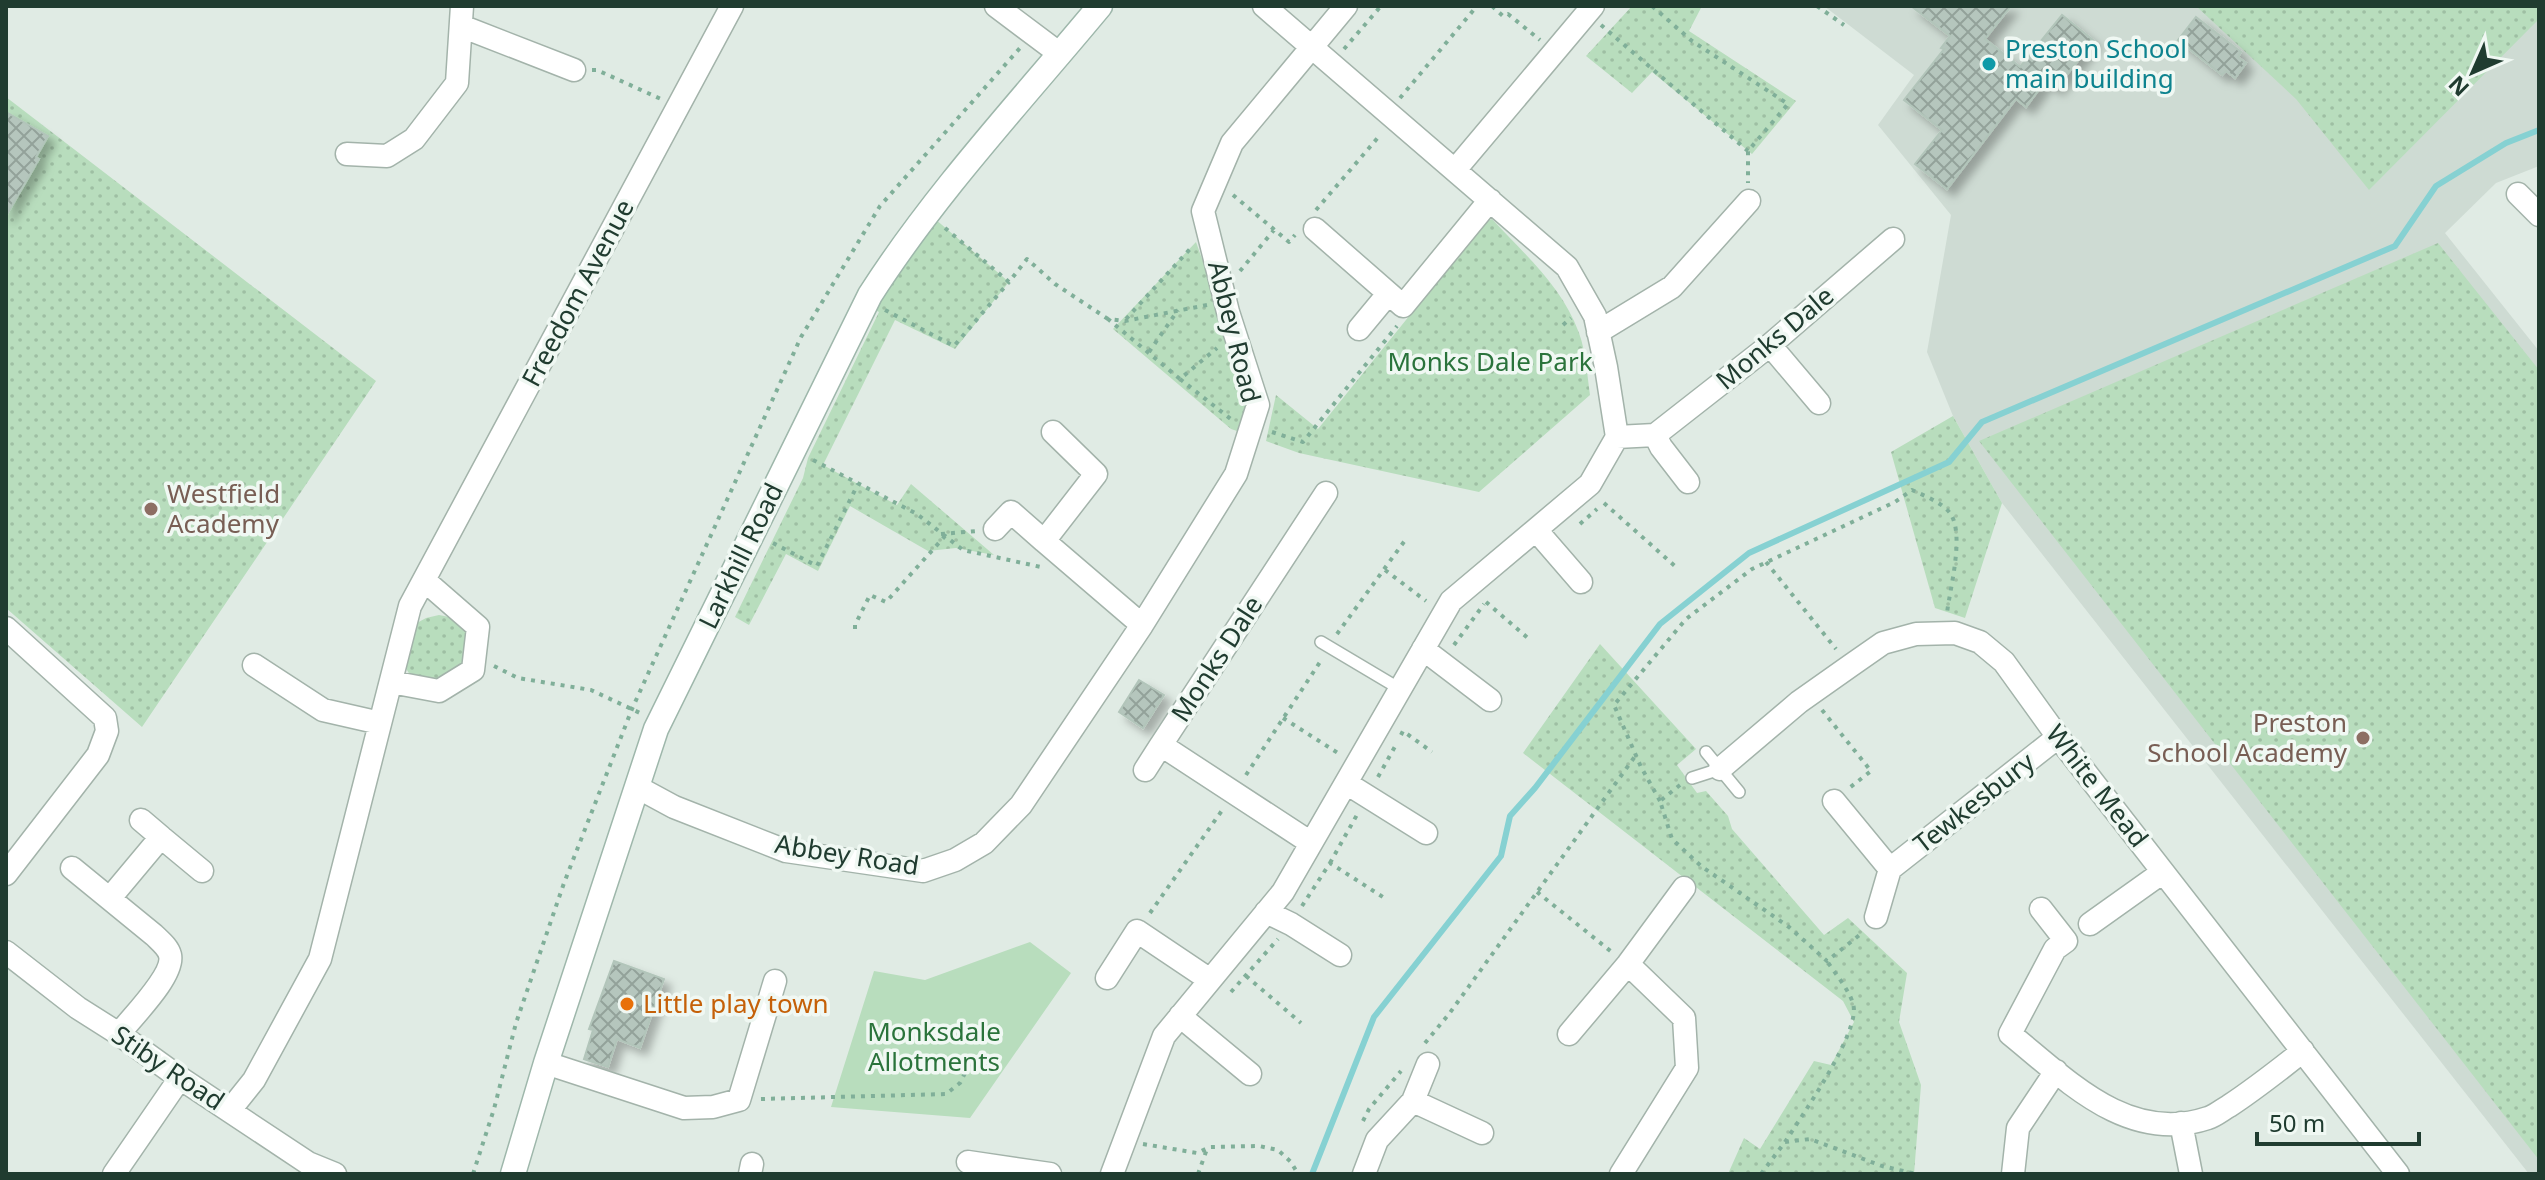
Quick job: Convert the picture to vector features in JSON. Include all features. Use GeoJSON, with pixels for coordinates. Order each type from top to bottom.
{"type":"FeatureCollection","features":[{"type":"Feature","properties":{"kind":"street","name":"Freedom Avenue"},"geometry":{"type":"LineString","coordinates":[[230,1110],[254,1080],[320,959],[410,606],[732,6]]}},
{"type":"Feature","properties":{"kind":"street"},"geometry":{"type":"LineString","coordinates":[[996,6],[1060,54]]}},
{"type":"Feature","properties":{"kind":"street","name":"Larkhill Road"},"geometry":{"type":"LineString","coordinates":[[513,1174],[546,1063],[659,723],[867,301],[928,213],[1100,6]]}},
{"type":"Feature","properties":{"kind":"street"},"geometry":{"type":"LineString","coordinates":[[1112,1174],[1164,1036],[1283,892],[1400,689],[1432,656],[1443,615],[1451,601],[1542,537],[1590,484],[1617,437],[1595,316],[1567,267],[1264,6]]}},
{"type":"Feature","properties":{"kind":"street"},"geometry":{"type":"LineString","coordinates":[[1312,45],[1346,6]]}},
{"type":"Feature","properties":{"kind":"street"},"geometry":{"type":"LineString","coordinates":[[1455,170],[1590,10]]}},
{"type":"Feature","properties":{"kind":"street"},"geometry":{"type":"LineString","coordinates":[[347,154],[387,156],[414,139],[457,83],[461,16],[574,70]]}},
{"type":"Feature","properties":{"kind":"street","name":"Abbey Road"},"geometry":{"type":"LineString","coordinates":[[637,787],[674,807],[786,851],[923,871],[955,860],[984,843],[1021,805],[1142,625],[1236,474],[1258,405],[1224,297],[1203,211],[1232,143],[1312,45]]}},
{"type":"Feature","properties":{"kind":"street"},"geometry":{"type":"LineString","coordinates":[[2518,194],[2539,215]]}},
{"type":"Feature","properties":{"kind":"street"},"geometry":{"type":"LineString","coordinates":[[1359,329],[1396,300],[1490,200]]}},
{"type":"Feature","properties":{"kind":"street"},"geometry":{"type":"LineString","coordinates":[[1598,332],[1672,287],[1749,201]]}},
{"type":"Feature","properties":{"kind":"street"},"geometry":{"type":"LineString","coordinates":[[1311,225],[1396,300]]}},
{"type":"Feature","properties":{"kind":"street","name":"Monks Dale"},"geometry":{"type":"LineString","coordinates":[[1655,435],[1770,345],[1893,239]]}},
{"type":"Feature","properties":{"kind":"street"},"geometry":{"type":"LineString","coordinates":[[1770,345],[1819,403]]}},
{"type":"Feature","properties":{"kind":"street"},"geometry":{"type":"LineString","coordinates":[[1044,541],[1096,474],[1053,432]]}},
{"type":"Feature","properties":{"kind":"street"},"geometry":{"type":"LineString","coordinates":[[1617,437],[1655,435],[1688,482]]}},
{"type":"Feature","properties":{"kind":"street","name":"Monks Dale"},"geometry":{"type":"LineString","coordinates":[[1145,770],[1326,493]]}},
{"type":"Feature","properties":{"kind":"street"},"geometry":{"type":"LineString","coordinates":[[995,529],[1011,512],[1142,625]]}},
{"type":"Feature","properties":{"kind":"street"},"geometry":{"type":"LineString","coordinates":[[1542,537],[1581,582]]}},
{"type":"Feature","properties":{"kind":"street"},"geometry":{"type":"LineString","coordinates":[[391,682],[439,691],[473,670],[478,627],[424,580]]}},
{"type":"Feature","properties":{"kind":"street"},"geometry":{"type":"LineString","coordinates":[[6,628],[105,718],[107,731],[98,755],[6,874]]}},
{"type":"Feature","properties":{"kind":"street","name":"White Mead"},"geometry":{"type":"LineString","coordinates":[[1713,760],[1883,643],[1916,634],[1945,633],[1955,633],[1980,642],[2004,662],[2058,737],[2398,1174]]}},
{"type":"Feature","properties":{"kind":"street"},"geometry":{"type":"LineString","coordinates":[[1432,656],[1490,700]]}},
{"type":"Feature","properties":{"kind":"street"},"geometry":{"type":"LineString","coordinates":[[254,665],[323,710],[380,723]]}},
{"type":"Feature","properties":{"kind":"street","name":"Tewkesbury"},"geometry":{"type":"LineString","coordinates":[[1876,917],[1890,869],[2058,737]]}},
{"type":"Feature","properties":{"kind":"street","name":"Monks Dale"},"geometry":{"type":"LineString","coordinates":[[1161,745],[1311,843]]}},
{"type":"Feature","properties":{"kind":"street"},"geometry":{"type":"LineString","coordinates":[[1351,774],[1367,796],[1426,833]]}},
{"type":"Feature","properties":{"kind":"street","name":"Tewkesbury"},"geometry":{"type":"LineString","coordinates":[[1834,801],[1890,869]]}},
{"type":"Feature","properties":{"kind":"street"},"geometry":{"type":"LineString","coordinates":[[141,820],[202,871]]}},
{"type":"Feature","properties":{"kind":"street"},"geometry":{"type":"LineString","coordinates":[[110,898],[161,837]]}},
{"type":"Feature","properties":{"kind":"street"},"geometry":{"type":"LineString","coordinates":[[72,868],[164,944],[170,955],[169,969],[119,1034]]}},
{"type":"Feature","properties":{"kind":"street"},"geometry":{"type":"LineString","coordinates":[[2163,872],[2055,949],[2010,1034],[2089,1096],[2119,1114],[2160,1126],[2209,1118],[2251,1092],[2303,1051]]}},
{"type":"Feature","properties":{"kind":"street"},"geometry":{"type":"LineString","coordinates":[[1569,1034],[1628,964],[1684,888]]}},
{"type":"Feature","properties":{"kind":"street"},"geometry":{"type":"LineString","coordinates":[[2041,909],[2077,933]]}},
{"type":"Feature","properties":{"kind":"street"},"geometry":{"type":"LineString","coordinates":[[1266,912],[1340,955]]}},
{"type":"Feature","properties":{"kind":"street"},"geometry":{"type":"LineString","coordinates":[[1107,978],[1137,931],[1210,980]]}},
{"type":"Feature","properties":{"kind":"street","name":"Stiby Road"},"geometry":{"type":"LineString","coordinates":[[6,952],[78,1008],[230,1110],[304,1168],[335,1174]]}},
{"type":"Feature","properties":{"kind":"street"},"geometry":{"type":"LineString","coordinates":[[1621,1174],[1687,1068],[1684,1018],[1628,964]]}},
{"type":"Feature","properties":{"kind":"street"},"geometry":{"type":"LineString","coordinates":[[546,1063],[684,1108],[713,1107],[739,1100],[775,981]]}},
{"type":"Feature","properties":{"kind":"street"},"geometry":{"type":"LineString","coordinates":[[1180,1016],[1250,1074]]}},
{"type":"Feature","properties":{"kind":"street"},"geometry":{"type":"LineString","coordinates":[[1364,1174],[1377,1140],[1413,1101],[1419,1058]]}},
{"type":"Feature","properties":{"kind":"street"},"geometry":{"type":"LineString","coordinates":[[2013,1174],[2018,1128],[2056,1071]]}},
{"type":"Feature","properties":{"kind":"street"},"geometry":{"type":"LineString","coordinates":[[114,1174],[180,1078]]}},
{"type":"Feature","properties":{"kind":"street"},"geometry":{"type":"LineString","coordinates":[[1413,1101],[1482,1133]]}},
{"type":"Feature","properties":{"kind":"street"},"geometry":{"type":"LineString","coordinates":[[2181,1123],[2191,1174]]}},
{"type":"Feature","properties":{"kind":"street"},"geometry":{"type":"LineString","coordinates":[[968,1162],[1050,1174]]}},
{"type":"Feature","properties":{"kind":"lane"},"geometry":{"type":"LineString","coordinates":[[1325,645],[1400,689]]}},
{"type":"Feature","properties":{"kind":"lane"},"geometry":{"type":"LineString","coordinates":[[1692,778],[1713,760],[1739,792]]}},
{"type":"Feature","properties":{"kind":"path"},"geometry":{"type":"LineString","coordinates":[[1332,63],[1381,6]]}},
{"type":"Feature","properties":{"kind":"path"},"geometry":{"type":"LineString","coordinates":[[1216,180],[1289,242],[1311,225],[1392,114],[1477,6]]}},
{"type":"Feature","properties":{"kind":"path"},"geometry":{"type":"LineString","coordinates":[[1492,6],[1503,16],[1508,14],[1554,52]]}},
{"type":"Feature","properties":{"kind":"path"},"geometry":{"type":"LineString","coordinates":[[1652,6],[1692,41],[1788,104],[1748,151],[1749,201]]}},
{"type":"Feature","properties":{"kind":"path"},"geometry":{"type":"LineString","coordinates":[[1817,6],[1844,25]]}},
{"type":"Feature","properties":{"kind":"path"},"geometry":{"type":"LineString","coordinates":[[1590,10],[1748,151]]}},
{"type":"Feature","properties":{"kind":"path"},"geometry":{"type":"LineString","coordinates":[[574,70],[597,70],[678,107]]}},
{"type":"Feature","properties":{"kind":"path"},"geometry":{"type":"LineString","coordinates":[[928,213],[1009,282]]}},
{"type":"Feature","properties":{"kind":"path"},"geometry":{"type":"LineString","coordinates":[[1125,321],[1208,229]]}},
{"type":"Feature","properties":{"kind":"path"},"geometry":{"type":"LineString","coordinates":[[1108,319],[1125,321],[1224,297],[1274,230]]}},
{"type":"Feature","properties":{"kind":"path"},"geometry":{"type":"LineString","coordinates":[[867,301],[954,346],[1027,259],[1055,284],[1108,319],[1180,379],[1251,430],[1303,442],[1409,312],[1396,300]]}},
{"type":"Feature","properties":{"kind":"path"},"geometry":{"type":"LineString","coordinates":[[1149,353],[1180,308]]}},
{"type":"Feature","properties":{"kind":"path"},"geometry":{"type":"LineString","coordinates":[[1180,379],[1235,335]]}},
{"type":"Feature","properties":{"kind":"path"},"geometry":{"type":"LineString","coordinates":[[794,450],[917,514],[963,550],[1052,569],[1071,564]]}},
{"type":"Feature","properties":{"kind":"path"},"geometry":{"type":"LineString","coordinates":[[753,533],[817,566],[858,484]]}},
{"type":"Feature","properties":{"kind":"path"},"geometry":{"type":"LineString","coordinates":[[1761,1174],[1831,1068],[1854,1022],[1854,1004],[1827,961],[1789,927],[1701,866],[1672,839],[1660,801],[1614,705],[1686,619],[1752,569],[1895,502],[1912,490],[1934,500],[1951,515],[1957,539],[1945,633]]}},
{"type":"Feature","properties":{"kind":"path"},"geometry":{"type":"LineString","coordinates":[[1542,537],[1587,518],[1611,493]]}},
{"type":"Feature","properties":{"kind":"path"},"geometry":{"type":"LineString","coordinates":[[1605,502],[1676,567]]}},
{"type":"Feature","properties":{"kind":"path"},"geometry":{"type":"LineString","coordinates":[[855,629],[870,595],[886,602],[943,535],[995,529]]}},
{"type":"Feature","properties":{"kind":"path"},"geometry":{"type":"LineString","coordinates":[[1137,931],[1283,718],[1325,645],[1406,539]]}},
{"type":"Feature","properties":{"kind":"path"},"geometry":{"type":"LineString","coordinates":[[1766,562],[1850,666]]}},
{"type":"Feature","properties":{"kind":"path"},"geometry":{"type":"LineString","coordinates":[[1384,569],[1443,615]]}},
{"type":"Feature","properties":{"kind":"path"},"geometry":{"type":"LineString","coordinates":[[1432,656],[1486,602],[1529,639]]}},
{"type":"Feature","properties":{"kind":"path"},"geometry":{"type":"LineString","coordinates":[[512,675],[591,690],[659,723]]}},
{"type":"Feature","properties":{"kind":"path"},"geometry":{"type":"LineString","coordinates":[[1810,694],[1871,771],[1834,801]]}},
{"type":"Feature","properties":{"kind":"path"},"geometry":{"type":"LineString","coordinates":[[1283,718],[1351,774]]}},
{"type":"Feature","properties":{"kind":"path"},"geometry":{"type":"LineString","coordinates":[[1226,997],[1291,924],[1330,863],[1403,731],[1432,752]]}},
{"type":"Feature","properties":{"kind":"path"},"geometry":{"type":"LineString","coordinates":[[1362,1123],[1369,1109],[1419,1058],[1636,755]]}},
{"type":"Feature","properties":{"kind":"path"},"geometry":{"type":"LineString","coordinates":[[1660,801],[1692,778]]}},
{"type":"Feature","properties":{"kind":"path"},"geometry":{"type":"LineString","coordinates":[[1330,863],[1386,899]]}},
{"type":"Feature","properties":{"kind":"path"},"geometry":{"type":"LineString","coordinates":[[1537,892],[1628,964]]}},
{"type":"Feature","properties":{"kind":"path"},"geometry":{"type":"LineString","coordinates":[[1827,961],[1872,926],[1876,917]]}},
{"type":"Feature","properties":{"kind":"path"},"geometry":{"type":"LineString","coordinates":[[1246,976],[1301,1023]]}},
{"type":"Feature","properties":{"kind":"path"},"geometry":{"type":"LineString","coordinates":[[739,1100],[946,1094],[960,1083],[970,1063]]}},
{"type":"Feature","properties":{"kind":"path"},"geometry":{"type":"LineString","coordinates":[[1785,1142],[1810,1139],[1882,1166],[1916,1174]]}},
{"type":"Feature","properties":{"kind":"path"},"geometry":{"type":"LineString","coordinates":[[1125,1140],[1197,1153],[1207,1149],[1259,1146],[1278,1150],[1298,1174]]}},
{"type":"Feature","properties":{"kind":"path"},"geometry":{"type":"LineString","coordinates":[[1198,1174],[1207,1149]]}},
{"type":"Feature","properties":{"kind":"shaded area","name":"Preston School Academy"},"geometry":{"type":"Polygon","coordinates":[[[1824,6],[2539,6],[2539,166],[2496,183],[2445,233],[2539,351],[2539,1174],[2529,1174],[2002,503],[1953,416],[1927,352],[1951,215],[1878,125],[1914,75],[1824,6]]]}},
{"type":"Feature","properties":{"kind":"green space"},"geometry":{"type":"Polygon","coordinates":[[[1632,6],[1702,6],[1689,31],[1796,101],[1752,154],[1652,72],[1632,93],[1586,56],[1632,6]]]}},
{"type":"Feature","properties":{"kind":"green space"},"geometry":{"type":"Polygon","coordinates":[[[2196,6],[2539,6],[2539,19],[2369,190],[2296,99],[2196,6]]]}},
{"type":"Feature","properties":{"kind":"green space","name":"Westfield Academy"},"geometry":{"type":"Polygon","coordinates":[[[6,97],[376,381],[142,727],[6,608],[6,97]]]}},
{"type":"Feature","properties":{"kind":"green space"},"geometry":{"type":"Polygon","coordinates":[[[928,213],[1009,282],[955,349],[895,320],[823,465],[897,505],[911,484],[994,555],[956,548],[928,551],[850,506],[818,571],[786,554],[749,625],[735,617],[879,312],[865,305],[928,213]]]}},
{"type":"Feature","properties":{"kind":"green space","name":"Monks Dale Park"},"geometry":{"type":"Polygon","coordinates":[[[1492,219],[1542,272],[1572,316],[1583,348],[1590,395],[1479,492],[1299,453],[1266,441],[1276,395],[1318,429],[1485,222],[1492,219]]]}},
{"type":"Feature","properties":{"kind":"green space"},"geometry":{"type":"Polygon","coordinates":[[[1196,242],[1253,402],[1249,435],[1231,429],[1113,329],[1196,242]]]}},
{"type":"Feature","properties":{"kind":"green space"},"geometry":{"type":"Polygon","coordinates":[[[2438,243],[2539,370],[2539,1160],[1979,441],[2438,243]]]}},
{"type":"Feature","properties":{"kind":"green space"},"geometry":{"type":"Polygon","coordinates":[[[1953,416],[2002,503],[1965,618],[1935,608],[1891,452],[1953,416]]]}},
{"type":"Feature","properties":{"kind":"green space"},"geometry":{"type":"Polygon","coordinates":[[[439,615],[462,625],[477,646],[453,688],[410,675],[404,665],[415,624],[439,615]]]}},
{"type":"Feature","properties":{"kind":"green space"},"geometry":{"type":"Polygon","coordinates":[[[1600,644],[1696,749],[1677,765],[1697,793],[1706,791],[1728,816],[1732,829],[1824,935],[1848,918],[1907,973],[1899,1022],[1921,1085],[1914,1174],[1728,1174],[1744,1138],[1760,1149],[1814,1061],[1831,1065],[1854,1022],[1843,1001],[1523,753],[1600,644]]]}},
{"type":"Feature","properties":{"kind":"green space","name":"Monksdale Allotments"},"geometry":{"type":"Polygon","coordinates":[[[1030,942],[1071,973],[970,1118],[831,1107],[874,971],[925,980],[1030,942]]]}},
{"type":"Feature","properties":{"kind":"building"},"geometry":{"type":"Polygon","coordinates":[[[1911,6],[2011,6],[1985,39],[2020,67],[2062,15],[2094,41],[2056,88],[2046,80],[2026,107],[2016,99],[1947,189],[1915,164],[1942,130],[1904,100],[1944,49],[1941,48],[1950,36],[1911,6]]]}},
{"type":"Feature","properties":{"kind":"building"},"geometry":{"type":"Polygon","coordinates":[[[2196,17],[2241,52],[2238,57],[2246,63],[2235,78],[2226,71],[2222,75],[2178,40],[2196,17]]]}},
{"type":"Feature","properties":{"kind":"building"},"geometry":{"type":"Polygon","coordinates":[[[6,112],[48,136],[36,157],[39,159],[6,216],[6,112]]]}},
{"type":"Feature","properties":{"kind":"building"},"geometry":{"type":"Polygon","coordinates":[[[1139,680],[1164,695],[1143,728],[1119,712],[1139,680]]]}},
{"type":"Feature","properties":{"kind":"building","name":"Little play town"},"geometry":{"type":"Polygon","coordinates":[[[614,961],[664,979],[640,1048],[617,1039],[608,1067],[584,1059],[593,1030],[589,1029],[614,961]]]}},
{"type":"Feature","properties":{"kind":"waterway"},"geometry":{"type":"LineString","coordinates":[[1312,1174],[1374,1017],[1501,856],[1510,816],[1535,788],[1660,624],[1749,553],[1949,462],[1982,422],[2395,246],[2436,186],[2506,143],[2539,130]]}},
{"type":"Feature","properties":{"kind":"place","name":"Preston School main building"},"geometry":{"type":"Point","coordinates":[1989,64]}},
{"type":"Feature","properties":{"kind":"place","name":"Westfield Academy"},"geometry":{"type":"Point","coordinates":[151,509]}},
{"type":"Feature","properties":{"kind":"place","name":"Preston School Academy"},"geometry":{"type":"Point","coordinates":[2363,738]}},
{"type":"Feature","properties":{"kind":"place","name":"Little play town"},"geometry":{"type":"Point","coordinates":[627,1004]}}]}
